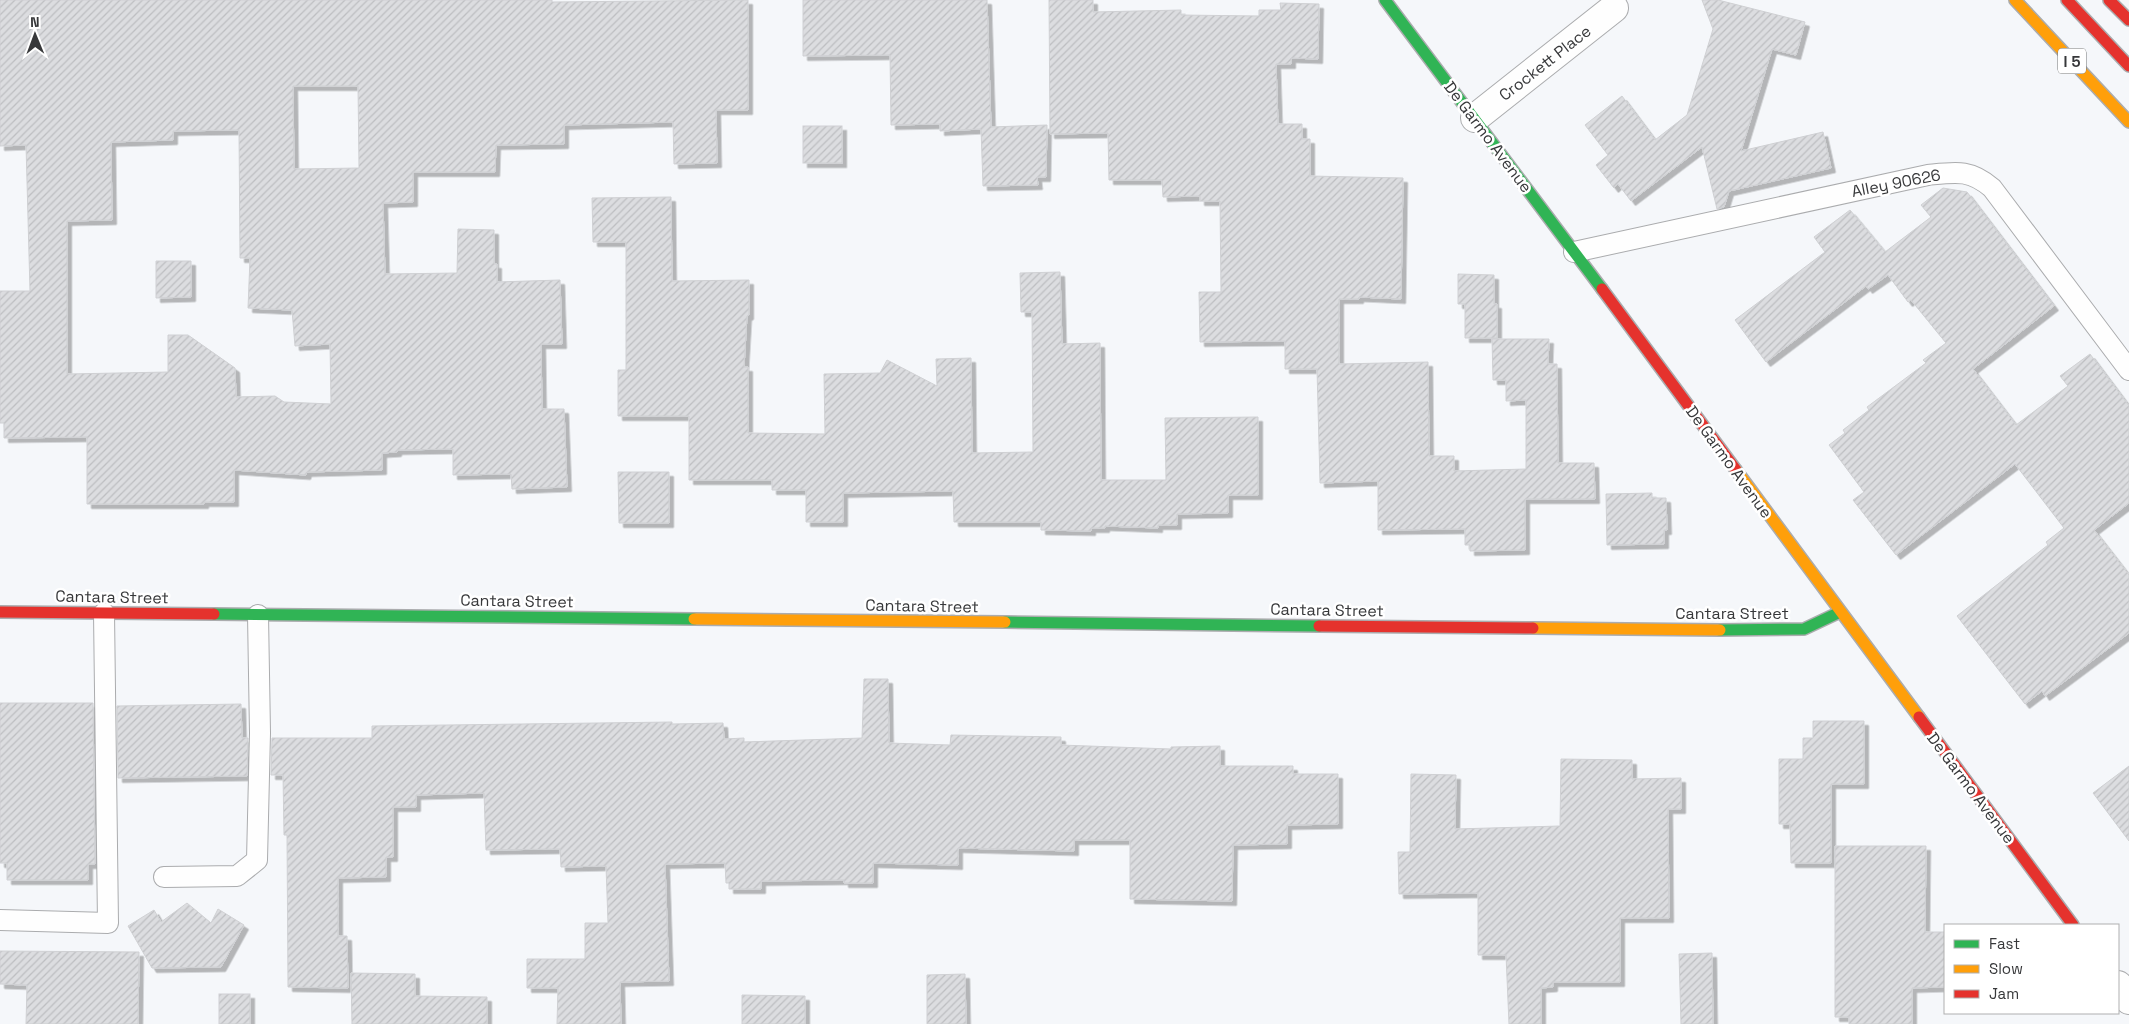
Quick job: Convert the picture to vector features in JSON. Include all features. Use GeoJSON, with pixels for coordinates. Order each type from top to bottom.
{"type":"FeatureCollection","features":[{"type":"Feature","properties":{"kind":"main road","name":"De Garmo Avenue"},"geometry":{"type":"LineString","coordinates":[[1385,0],[1475,118],[2072,924]]}},
{"type":"Feature","properties":{"kind":"main road","name":"I 5"},"geometry":{"type":"LineString","coordinates":[[2015,0],[2129,122]]}},
{"type":"Feature","properties":{"kind":"main road"},"geometry":{"type":"LineString","coordinates":[[2067,0],[2129,66]]}},
{"type":"Feature","properties":{"kind":"main road"},"geometry":{"type":"LineString","coordinates":[[2109,0],[2129,20]]}},
{"type":"Feature","properties":{"kind":"main road","name":"Cantara Street"},"geometry":{"type":"LineString","coordinates":[[0,612],[1743,630],[1804,629],[1840,612]]}},
{"type":"Feature","properties":{"kind":"street","name":"Crockett Place"},"geometry":{"type":"LineString","coordinates":[[1475,118],[1614,8]]}},
{"type":"Feature","properties":{"kind":"street"},"geometry":{"type":"LineString","coordinates":[[2119,986],[2129,1000]]}},
{"type":"Feature","properties":{"kind":"lane","name":"Alley 90626"},"geometry":{"type":"LineString","coordinates":[[1574,252],[1928,175],[1958,172],[1979,176],[1992,188],[2129,370]]}},
{"type":"Feature","properties":{"kind":"lane"},"geometry":{"type":"LineString","coordinates":[[0,920],[108,923],[104,613]]}},
{"type":"Feature","properties":{"kind":"lane"},"geometry":{"type":"LineString","coordinates":[[164,877],[237,876],[257,860],[260,733],[258,615]]}},
{"type":"Feature","properties":{"kind":"building"},"geometry":{"type":"Polygon","coordinates":[[[0,0],[552,0],[552,2],[748,0],[748,110],[716,110],[717,163],[674,164],[673,122],[564,125],[564,144],[496,145],[495,172],[413,172],[413,202],[383,203],[385,274],[457,273],[458,229],[494,230],[494,264],[497,264],[497,282],[560,280],[562,344],[541,344],[542,409],[564,409],[567,487],[512,489],[511,474],[453,475],[453,449],[397,450],[397,452],[382,453],[382,470],[307,472],[306,475],[234,470],[234,502],[204,502],[204,504],[87,504],[87,437],[4,438],[4,423],[0,423],[0,291],[30,291],[26,145],[0,146],[0,0]],[[293,86],[294,169],[359,168],[358,86],[293,86]],[[239,130],[173,131],[173,140],[111,142],[112,220],[67,221],[67,374],[168,372],[168,335],[188,335],[235,368],[236,397],[275,396],[284,402],[331,404],[330,344],[295,346],[292,310],[248,308],[250,258],[240,258],[239,130]]]}},
{"type":"Feature","properties":{"kind":"building"},"geometry":{"type":"Polygon","coordinates":[[[803,0],[987,0],[991,127],[1047,125],[1046,177],[1037,177],[1038,185],[983,186],[981,129],[940,131],[940,124],[891,125],[890,55],[803,56],[803,0]]]}},
{"type":"Feature","properties":{"kind":"building"},"geometry":{"type":"Polygon","coordinates":[[[1049,0],[1093,0],[1093,12],[1181,10],[1181,15],[1259,16],[1259,10],[1281,10],[1280,3],[1319,4],[1318,59],[1291,58],[1291,64],[1276,64],[1278,124],[1302,124],[1302,139],[1310,139],[1310,176],[1403,178],[1401,299],[1359,297],[1359,299],[1339,299],[1339,364],[1428,362],[1429,456],[1454,456],[1454,471],[1526,469],[1526,400],[1506,401],[1506,380],[1493,380],[1492,339],[1549,339],[1548,364],[1557,364],[1558,463],[1594,463],[1595,499],[1525,499],[1525,550],[1470,551],[1470,545],[1465,545],[1465,529],[1378,530],[1378,481],[1320,483],[1317,369],[1285,369],[1285,341],[1200,342],[1199,292],[1221,292],[1220,201],[1200,201],[1200,196],[1163,197],[1162,180],[1109,180],[1108,133],[1050,134],[1049,0]]]}},
{"type":"Feature","properties":{"kind":"building"},"geometry":{"type":"Polygon","coordinates":[[[1702,0],[1718,0],[1805,22],[1796,55],[1772,49],[1741,151],[1823,132],[1831,168],[1729,191],[1724,207],[1717,209],[1702,147],[1631,201],[1618,184],[1614,188],[1596,165],[1608,155],[1585,125],[1622,96],[1655,140],[1687,115],[1713,29],[1702,0]]]}},
{"type":"Feature","properties":{"kind":"building"},"geometry":{"type":"Polygon","coordinates":[[[803,126],[842,126],[842,163],[803,163],[803,126]]]}},
{"type":"Feature","properties":{"kind":"building"},"geometry":{"type":"Polygon","coordinates":[[[1943,188],[1967,192],[2054,306],[1973,369],[2016,425],[2068,386],[2060,376],[2090,354],[2129,406],[2129,503],[2094,530],[2129,575],[2129,633],[2045,696],[2042,691],[2025,704],[1957,616],[2048,545],[2046,542],[2064,528],[2015,464],[1896,555],[1853,500],[1864,492],[1829,445],[1845,433],[1843,430],[1869,410],[1867,407],[1926,363],[1923,360],[1946,343],[1911,300],[1908,302],[1888,275],[1868,289],[1866,286],[1766,362],[1735,320],[1825,252],[1814,237],[1850,210],[1885,252],[1931,217],[1921,205],[1943,188]]]}},
{"type":"Feature","properties":{"kind":"building"},"geometry":{"type":"Polygon","coordinates":[[[671,197],[672,281],[749,280],[749,315],[747,316],[744,367],[748,367],[748,433],[825,434],[824,374],[880,373],[887,360],[937,386],[936,359],[971,358],[972,453],[1033,452],[1032,312],[1021,312],[1020,273],[1060,272],[1062,344],[1100,343],[1101,480],[1166,480],[1165,418],[1258,417],[1258,495],[1228,495],[1228,513],[1177,514],[1177,525],[1158,525],[1158,528],[1105,526],[1105,528],[1091,528],[1091,531],[1041,530],[1041,522],[954,522],[953,491],[843,493],[843,522],[806,522],[806,490],[772,490],[772,480],[689,480],[689,416],[618,416],[618,370],[626,370],[626,242],[593,242],[592,198],[671,197]]]}},
{"type":"Feature","properties":{"kind":"building"},"geometry":{"type":"Polygon","coordinates":[[[156,261],[191,261],[191,297],[156,298],[156,261]]]}},
{"type":"Feature","properties":{"kind":"building"},"geometry":{"type":"Polygon","coordinates":[[[1458,274],[1494,275],[1494,304],[1497,304],[1497,338],[1465,338],[1465,304],[1458,304],[1458,274]]]}},
{"type":"Feature","properties":{"kind":"building"},"geometry":{"type":"Polygon","coordinates":[[[618,472],[669,472],[669,523],[619,523],[618,472]]]}},
{"type":"Feature","properties":{"kind":"building"},"geometry":{"type":"Polygon","coordinates":[[[1652,493],[1652,498],[1666,498],[1667,530],[1664,530],[1664,544],[1607,545],[1606,494],[1652,493]]]}},
{"type":"Feature","properties":{"kind":"building"},"geometry":{"type":"Polygon","coordinates":[[[864,679],[888,679],[889,743],[950,745],[951,735],[1061,737],[1061,745],[1171,749],[1171,747],[1220,746],[1220,766],[1293,766],[1293,774],[1338,774],[1338,824],[1287,825],[1287,844],[1233,845],[1232,901],[1130,899],[1130,840],[1074,840],[1074,851],[958,848],[958,865],[873,863],[873,883],[844,883],[844,880],[761,881],[761,889],[729,889],[729,883],[726,883],[725,863],[665,864],[669,981],[620,982],[621,1024],[557,1024],[558,988],[527,988],[527,959],[585,959],[585,923],[608,923],[606,866],[561,867],[560,849],[486,850],[484,793],[416,795],[416,807],[393,807],[393,857],[386,857],[386,877],[338,878],[338,936],[347,936],[348,988],[288,987],[287,835],[284,835],[283,775],[271,775],[272,738],[372,738],[372,726],[672,722],[672,724],[723,723],[724,739],[744,738],[744,742],[862,738],[864,679]]]}},
{"type":"Feature","properties":{"kind":"building"},"geometry":{"type":"Polygon","coordinates":[[[0,703],[93,703],[95,864],[88,864],[88,880],[7,880],[7,863],[0,863],[0,703]]]}},
{"type":"Feature","properties":{"kind":"building"},"geometry":{"type":"Polygon","coordinates":[[[241,704],[242,738],[248,738],[247,776],[118,778],[117,706],[241,704]]]}},
{"type":"Feature","properties":{"kind":"building"},"geometry":{"type":"Polygon","coordinates":[[[1813,721],[1864,721],[1864,784],[1831,784],[1831,863],[1791,863],[1790,824],[1779,824],[1779,759],[1803,759],[1803,738],[1813,738],[1813,721]]]}},
{"type":"Feature","properties":{"kind":"building"},"geometry":{"type":"Polygon","coordinates":[[[1561,759],[1632,760],[1632,779],[1681,778],[1681,809],[1668,809],[1669,918],[1620,918],[1620,982],[1553,982],[1553,987],[1541,988],[1541,1024],[1509,1024],[1506,955],[1478,955],[1478,893],[1399,894],[1398,852],[1410,852],[1411,774],[1456,775],[1455,829],[1560,826],[1561,759]]]}},
{"type":"Feature","properties":{"kind":"building"},"geometry":{"type":"Polygon","coordinates":[[[2129,766],[2129,841],[2093,793],[2129,766]]]}},
{"type":"Feature","properties":{"kind":"building"},"geometry":{"type":"Polygon","coordinates":[[[1835,846],[1926,846],[1925,932],[1944,932],[1944,987],[1912,988],[1912,1024],[1849,1024],[1849,1017],[1835,1017],[1835,846]]]}},
{"type":"Feature","properties":{"kind":"building"},"geometry":{"type":"Polygon","coordinates":[[[187,903],[211,923],[218,909],[244,925],[221,967],[152,968],[128,926],[154,910],[161,922],[187,903]]]}},
{"type":"Feature","properties":{"kind":"building"},"geometry":{"type":"Polygon","coordinates":[[[0,951],[139,952],[138,1024],[26,1024],[27,985],[0,984],[0,951]]]}},
{"type":"Feature","properties":{"kind":"building"},"geometry":{"type":"Polygon","coordinates":[[[1712,953],[1713,1024],[1681,1024],[1679,954],[1712,953]]]}},
{"type":"Feature","properties":{"kind":"building"},"geometry":{"type":"Polygon","coordinates":[[[351,973],[415,974],[415,996],[487,997],[487,1024],[352,1024],[351,973]]]}},
{"type":"Feature","properties":{"kind":"building"},"geometry":{"type":"Polygon","coordinates":[[[965,974],[966,1024],[927,1024],[927,975],[965,974]]]}},
{"type":"Feature","properties":{"kind":"building"},"geometry":{"type":"Polygon","coordinates":[[[219,994],[250,994],[250,1024],[219,1024],[219,994]]]}},
{"type":"Feature","properties":{"kind":"building"},"geometry":{"type":"Polygon","coordinates":[[[742,995],[805,996],[805,1024],[742,1024],[742,995]]]}},
{"type":"Feature","properties":{"kind":"traffic: fast"},"geometry":{"type":"LineString","coordinates":[[1385,0],[1602,289]]}},
{"type":"Feature","properties":{"kind":"traffic: fast"},"geometry":{"type":"LineString","coordinates":[[1720,630],[1804,629],[1840,612]]}},
{"type":"Feature","properties":{"kind":"traffic: fast"},"geometry":{"type":"LineString","coordinates":[[214,614],[694,619]]}},
{"type":"Feature","properties":{"kind":"traffic: fast"},"geometry":{"type":"LineString","coordinates":[[1005,622],[1319,626]]}},
{"type":"Feature","properties":{"kind":"traffic: slow"},"geometry":{"type":"LineString","coordinates":[[2015,0],[2129,122]]}},
{"type":"Feature","properties":{"kind":"traffic: slow"},"geometry":{"type":"LineString","coordinates":[[1736,470],[1919,717]]}},
{"type":"Feature","properties":{"kind":"traffic: slow"},"geometry":{"type":"LineString","coordinates":[[694,619],[1005,622]]}},
{"type":"Feature","properties":{"kind":"traffic: slow"},"geometry":{"type":"LineString","coordinates":[[1533,628],[1720,630]]}},
{"type":"Feature","properties":{"kind":"traffic: jam"},"geometry":{"type":"LineString","coordinates":[[2067,0],[2129,66]]}},
{"type":"Feature","properties":{"kind":"traffic: jam"},"geometry":{"type":"LineString","coordinates":[[2109,0],[2129,20]]}},
{"type":"Feature","properties":{"kind":"traffic: jam"},"geometry":{"type":"LineString","coordinates":[[1602,289],[1736,470]]}},
{"type":"Feature","properties":{"kind":"traffic: jam"},"geometry":{"type":"LineString","coordinates":[[0,612],[214,614]]}},
{"type":"Feature","properties":{"kind":"traffic: jam"},"geometry":{"type":"LineString","coordinates":[[1319,626],[1533,628]]}},
{"type":"Feature","properties":{"kind":"traffic: jam"},"geometry":{"type":"LineString","coordinates":[[1919,717],[2072,924]]}}]}
